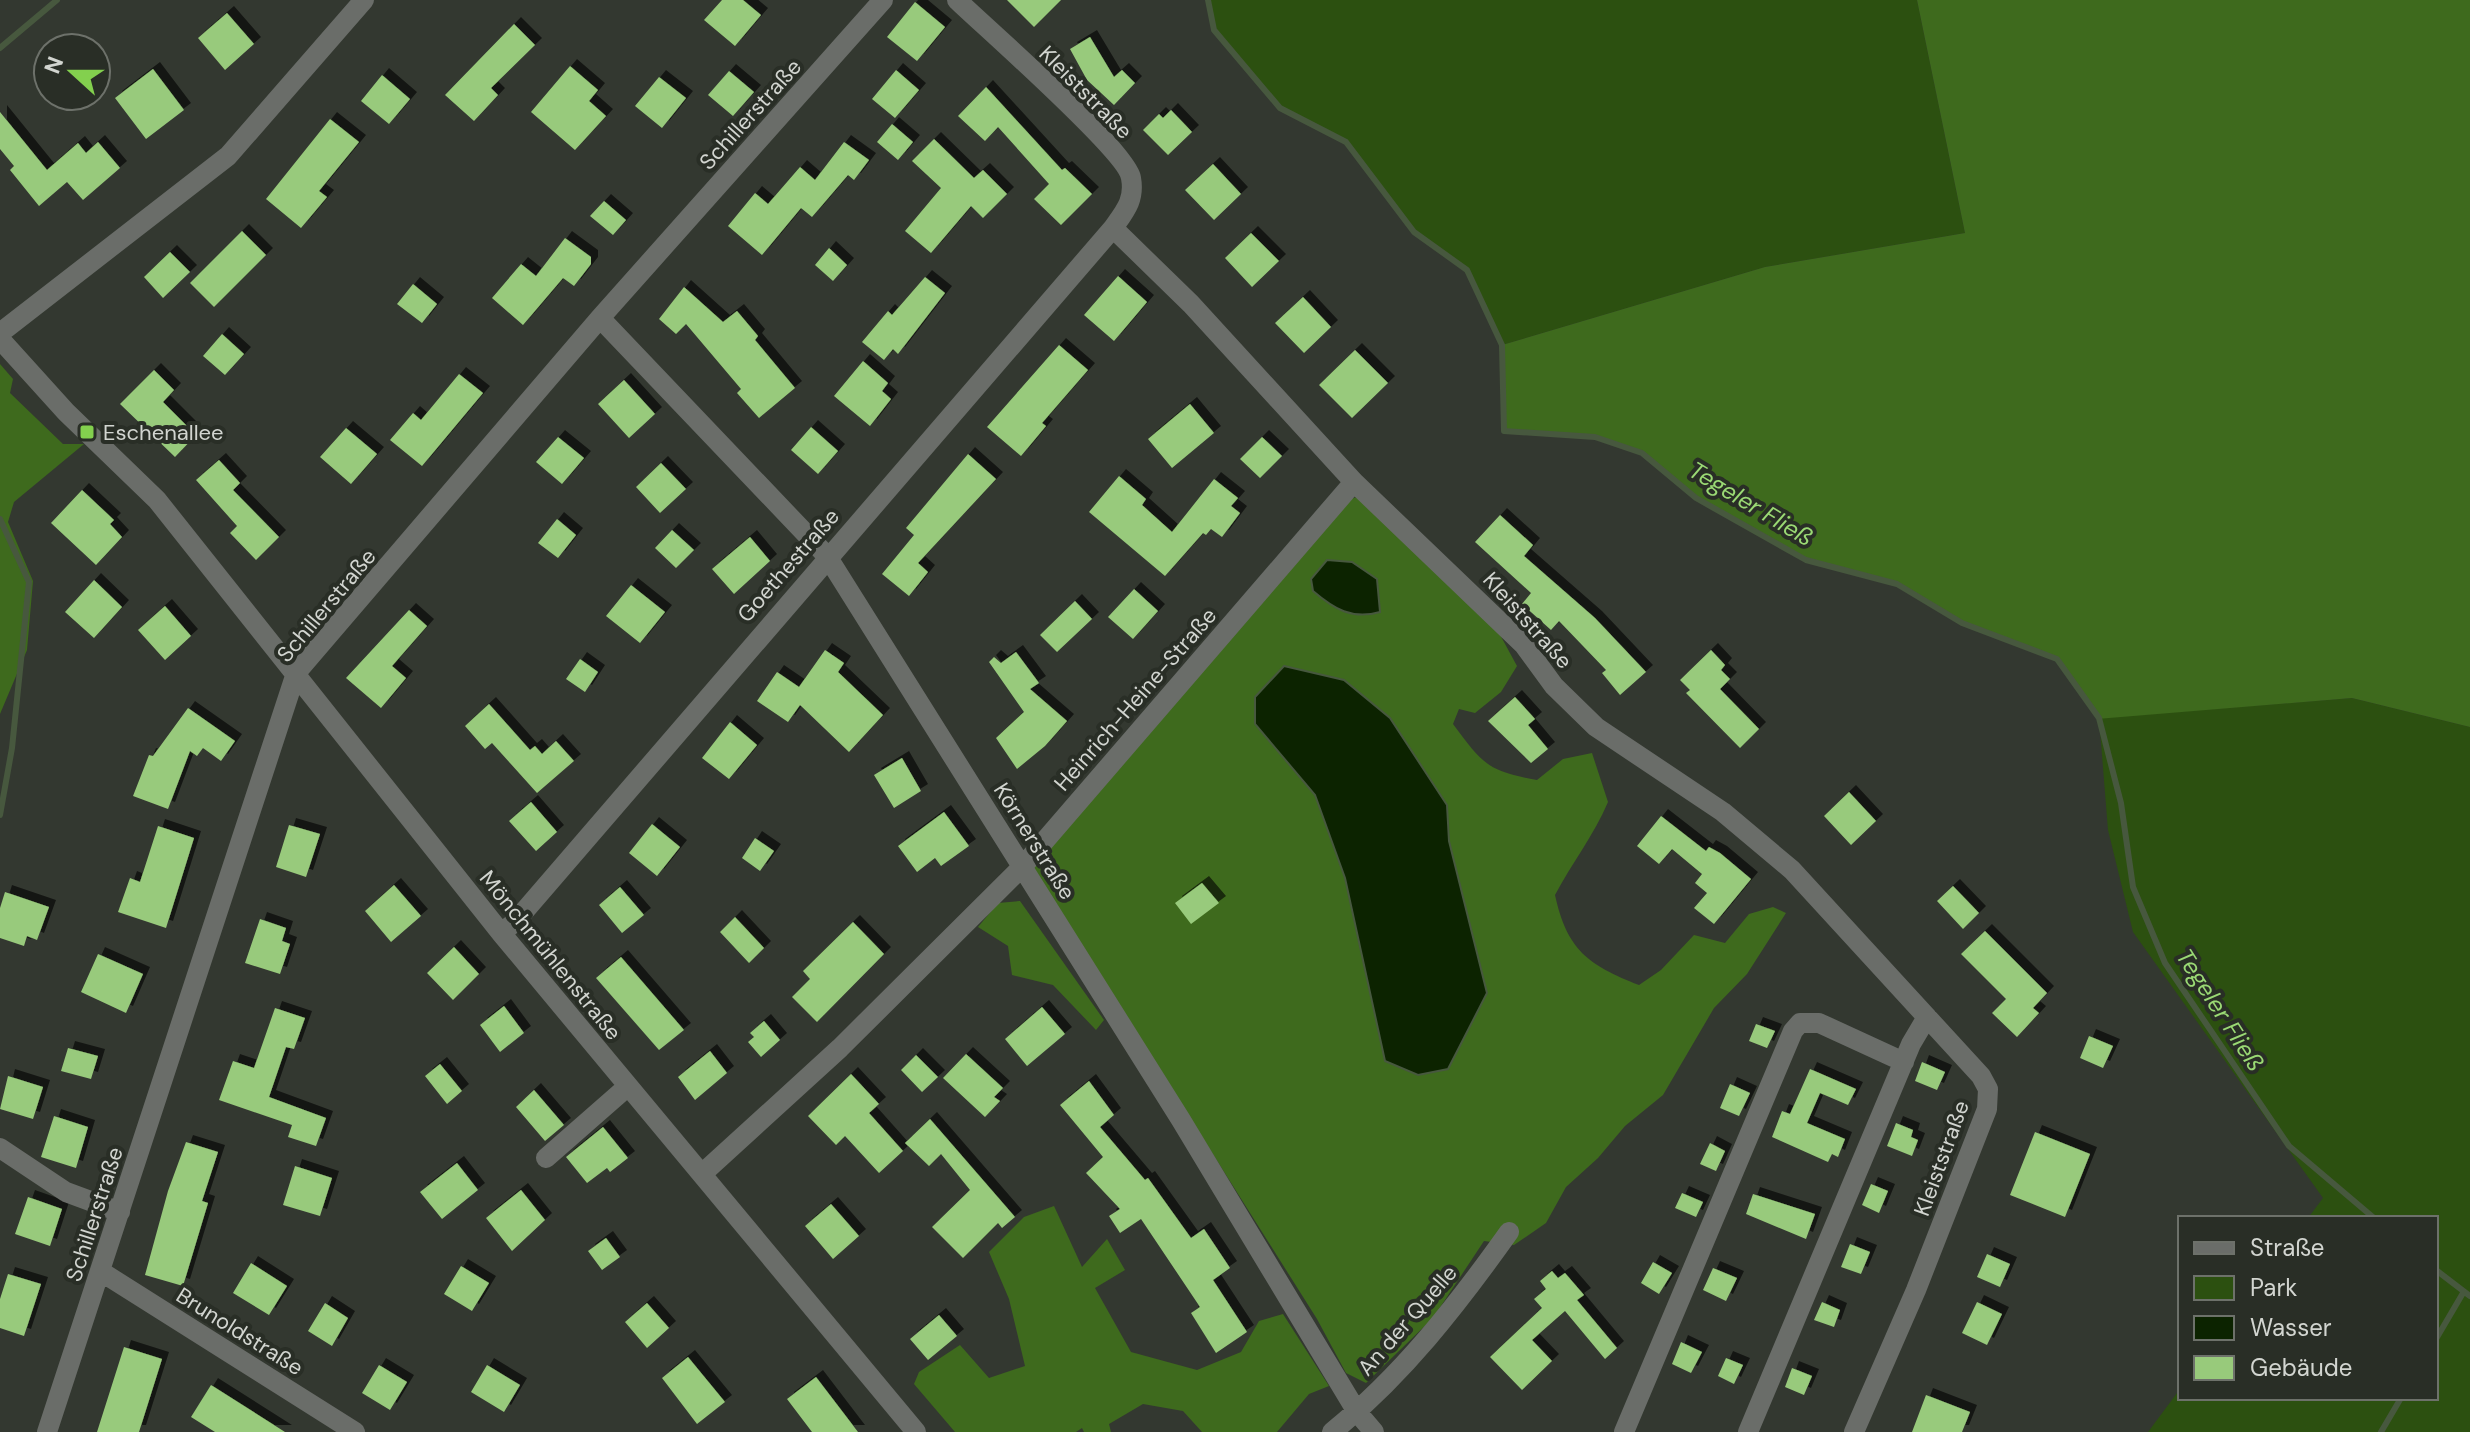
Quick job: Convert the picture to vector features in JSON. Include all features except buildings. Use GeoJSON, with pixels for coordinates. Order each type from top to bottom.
{"type":"FeatureCollection","features":[{"type":"Feature","properties":{"kind":"street"},"geometry":{"type":"LineString","coordinates":[[0,333],[228,156],[364,0]]}},
{"type":"Feature","properties":{"kind":"street","name":"Schillerstraße"},"geometry":{"type":"LineString","coordinates":[[47,1432],[296,673],[600,318],[883,0]]}},
{"type":"Feature","properties":{"kind":"street","name":"Kleiststraße"},"geometry":{"type":"LineString","coordinates":[[957,0],[1106,143],[1131,174],[1132,202],[1113,228],[1191,304],[1354,482],[1490,609],[1524,645],[1554,686],[1596,727],[1723,812],[1792,870],[1927,1017],[1988,1089],[1987,1109],[1916,1290],[1854,1432]]}},
{"type":"Feature","properties":{"kind":"street","name":"Goethestraße"},"geometry":{"type":"LineString","coordinates":[[501,933],[515,922],[827,556],[1113,228]]}},
{"type":"Feature","properties":{"kind":"street","name":"Körnerstraße"},"geometry":{"type":"LineString","coordinates":[[600,318],[827,556],[1023,866],[1357,1412],[1374,1432]]}},
{"type":"Feature","properties":{"kind":"street","name":"Mönchmühlenstraße"},"geometry":{"type":"LineString","coordinates":[[0,339],[66,412],[157,500],[501,933],[916,1432]]}},
{"type":"Feature","properties":{"kind":"street","name":"Heinrich-Heine-Straße"},"geometry":{"type":"LineString","coordinates":[[703,1173],[840,1048],[1023,866],[1354,482]]}},
{"type":"Feature","properties":{"kind":"street"},"geometry":{"type":"LineString","coordinates":[[1748,1432],[1904,1062],[1927,1017]]}},
{"type":"Feature","properties":{"kind":"street"},"geometry":{"type":"LineString","coordinates":[[1624,1432],[1793,1031],[1800,1023],[1819,1023],[1904,1062]]}},
{"type":"Feature","properties":{"kind":"street"},"geometry":{"type":"LineString","coordinates":[[546,1158],[627,1087]]}},
{"type":"Feature","properties":{"kind":"street"},"geometry":{"type":"LineString","coordinates":[[0,1148],[66,1192],[120,1212]]}},
{"type":"Feature","properties":{"kind":"street","name":"An der Quelle"},"geometry":{"type":"LineString","coordinates":[[1332,1432],[1357,1412],[1455,1307],[1509,1232]]}},
{"type":"Feature","properties":{"kind":"street","name":"Brunoldstraße"},"geometry":{"type":"LineString","coordinates":[[100,1271],[355,1432]]}},
{"type":"Feature","properties":{"kind":"green space"},"geometry":{"type":"Polygon","coordinates":[[[1208,0],[1917,0],[1965,233],[1765,267],[1502,345],[1467,270],[1414,232],[1346,142],[1280,108],[1214,30],[1208,0]]]}},
{"type":"Feature","properties":{"kind":"green space"},"geometry":{"type":"Polygon","coordinates":[[[1917,0],[2470,0],[2470,727],[2352,698],[2097,719],[2057,659],[1962,623],[1897,584],[1806,560],[1696,498],[1642,453],[1595,437],[1504,431],[1502,345],[1765,267],[1965,233],[1917,0]]]}},
{"type":"Feature","properties":{"kind":"green space"},"geometry":{"type":"Polygon","coordinates":[[[0,364],[13,379],[10,393],[63,444],[84,444],[14,502],[8,522],[33,581],[27,650],[0,714],[0,364]]]}},
{"type":"Feature","properties":{"kind":"green space"},"geometry":{"type":"Polygon","coordinates":[[[1365,494],[1498,631],[1517,666],[1501,692],[1475,713],[1459,709],[1453,724],[1480,757],[1496,769],[1537,780],[1563,759],[1592,753],[1608,802],[1555,895],[1566,929],[1582,953],[1606,970],[1639,985],[1661,970],[1694,935],[1725,943],[1749,914],[1773,907],[1786,913],[1747,974],[1714,1008],[1663,1095],[1625,1126],[1598,1158],[1566,1187],[1546,1223],[1514,1245],[1484,1241],[1433,1318],[1366,1383],[1346,1373],[1317,1319],[1031,866],[1351,499],[1365,494]],[[1315,795],[1345,878],[1449,841],[1447,805],[1315,795]]]}},
{"type":"Feature","properties":{"kind":"green space"},"geometry":{"type":"Polygon","coordinates":[[[2352,698],[2470,727],[2470,1432],[2148,1432],[2178,1392],[2178,1400],[2438,1400],[2438,1216],[2310,1216],[2323,1198],[2133,932],[2108,830],[2099,718],[2352,698]]]}},
{"type":"Feature","properties":{"kind":"green space"},"geometry":{"type":"Polygon","coordinates":[[[1020,901],[1104,1020],[1096,1030],[1053,985],[1012,975],[1008,946],[978,927],[998,903],[1020,901]]]}},
{"type":"Feature","properties":{"kind":"green space"},"geometry":{"type":"Polygon","coordinates":[[[1054,1206],[1082,1267],[1107,1239],[1125,1270],[1095,1288],[1131,1352],[1197,1370],[1241,1352],[1259,1321],[1283,1314],[1329,1386],[1309,1394],[1277,1432],[1202,1432],[1183,1411],[1143,1404],[1109,1424],[1111,1432],[1084,1432],[1082,1428],[1076,1432],[955,1432],[914,1384],[919,1372],[960,1345],[989,1378],[1025,1366],[1009,1299],[989,1252],[1024,1217],[1054,1206]]]}},
{"type":"Feature","properties":{"kind":"water"},"geometry":{"type":"Polygon","coordinates":[[[1327,560],[1352,562],[1377,579],[1380,612],[1352,614],[1328,603],[1313,591],[1311,579],[1327,560]]]}},
{"type":"Feature","properties":{"kind":"water"},"geometry":{"type":"Polygon","coordinates":[[[1284,666],[1344,680],[1390,718],[1447,805],[1449,841],[1487,993],[1448,1069],[1418,1075],[1385,1061],[1345,878],[1315,795],[1255,724],[1255,697],[1284,666]]]}},
{"type":"Feature","properties":{"kind":"waterway","name":"Tegeler Fließ"},"geometry":{"type":"LineString","coordinates":[[0,48],[57,0]]}},
{"type":"Feature","properties":{"kind":"waterway","name":"Tegeler Fließ"},"geometry":{"type":"LineString","coordinates":[[1208,0],[1214,30],[1280,108],[1346,142],[1414,232],[1467,270],[1502,345],[1504,431],[1595,437],[1642,453],[1696,498],[1806,560],[1897,584],[1962,623],[2057,659],[2099,718],[2121,803],[2133,887],[2165,963],[2289,1146],[2372,1216]]}},
{"type":"Feature","properties":{"kind":"waterway","name":"Tegeler Fließ"},"geometry":{"type":"LineString","coordinates":[[0,519],[29,582],[12,748],[0,815]]}},
{"type":"Feature","properties":{"kind":"waterway","name":"Tegeler Fließ"},"geometry":{"type":"LineString","coordinates":[[2438,1272],[2470,1296]]}},
{"type":"Feature","properties":{"kind":"waterway"},"geometry":{"type":"LineString","coordinates":[[2438,1336],[2463,1293]]}},
{"type":"Feature","properties":{"kind":"waterway"},"geometry":{"type":"LineString","coordinates":[[2381,1432],[2400,1400]]}},
{"type":"Feature","properties":{"kind":"place","name":"Eschenallee"},"geometry":{"type":"Point","coordinates":[87,432]}}]}
